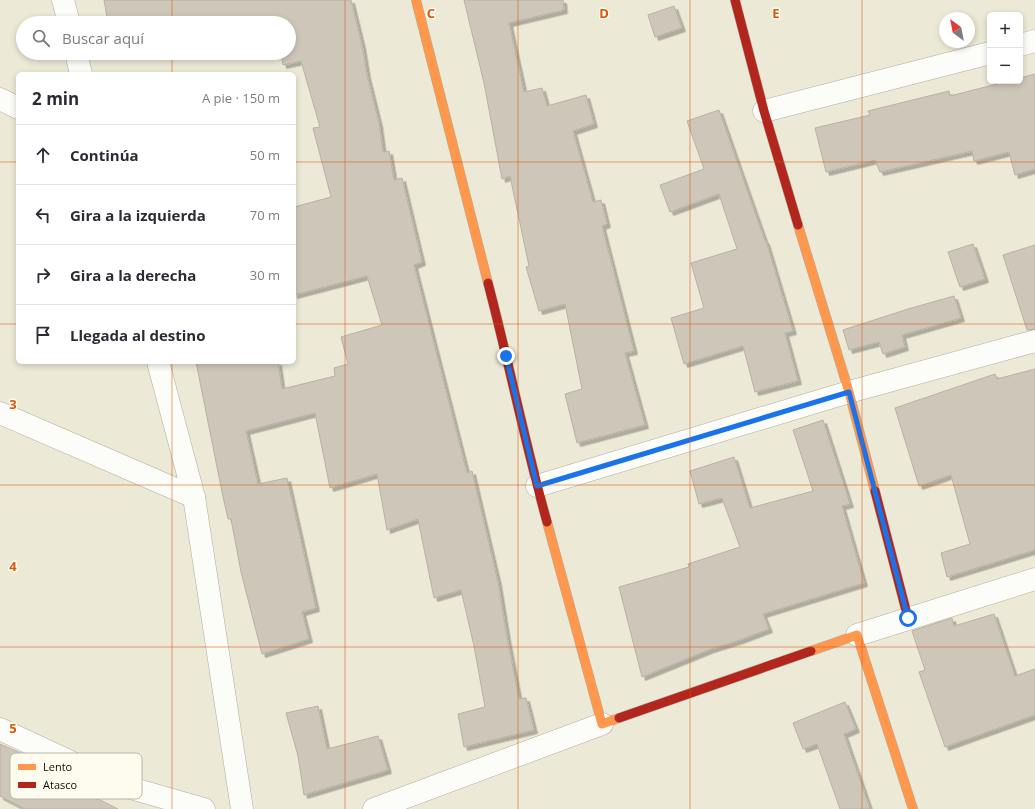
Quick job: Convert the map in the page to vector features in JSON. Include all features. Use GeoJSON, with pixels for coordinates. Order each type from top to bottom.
{"type":"FeatureCollection","features":[{"type":"Feature","properties":{"kind":"street"},"geometry":{"type":"LineString","coordinates":[[63,0],[67,16]]}},
{"type":"Feature","properties":{"kind":"street"},"geometry":{"type":"LineString","coordinates":[[416,0],[505,348],[537,486],[602,724]]}},
{"type":"Feature","properties":{"kind":"street"},"geometry":{"type":"LineString","coordinates":[[735,0],[764,111],[849,392],[908,618]]}},
{"type":"Feature","properties":{"kind":"street"},"geometry":{"type":"LineString","coordinates":[[1023,44],[1035,41]]}},
{"type":"Feature","properties":{"kind":"street"},"geometry":{"type":"LineString","coordinates":[[764,111],[987,54]]}},
{"type":"Feature","properties":{"kind":"street"},"geometry":{"type":"LineString","coordinates":[[78,60],[81,72]]}},
{"type":"Feature","properties":{"kind":"street"},"geometry":{"type":"LineString","coordinates":[[0,99],[16,107]]}},
{"type":"Feature","properties":{"kind":"street"},"geometry":{"type":"LineString","coordinates":[[537,486],[849,392],[1035,341]]}},
{"type":"Feature","properties":{"kind":"street"},"geometry":{"type":"LineString","coordinates":[[159,364],[194,497],[242,809]]}},
{"type":"Feature","properties":{"kind":"street"},"geometry":{"type":"LineString","coordinates":[[0,412],[194,497]]}},
{"type":"Feature","properties":{"kind":"street"},"geometry":{"type":"LineString","coordinates":[[374,809],[602,724],[857,635],[1035,579]]}},
{"type":"Feature","properties":{"kind":"street"},"geometry":{"type":"LineString","coordinates":[[857,635],[913,809]]}},
{"type":"Feature","properties":{"kind":"street"},"geometry":{"type":"LineString","coordinates":[[0,729],[51,753]]}},
{"type":"Feature","properties":{"kind":"street"},"geometry":{"type":"LineString","coordinates":[[142,791],[204,809]]}},
{"type":"Feature","properties":{"kind":"building"},"geometry":{"type":"Polygon","coordinates":[[[104,0],[351,0],[379,123],[383,152],[389,151],[394,180],[402,178],[422,262],[414,265],[467,473],[472,471],[498,582],[519,699],[526,698],[534,730],[464,747],[458,714],[485,707],[474,646],[461,590],[434,598],[418,519],[387,530],[377,474],[330,488],[315,413],[246,431],[258,484],[287,478],[316,608],[302,612],[309,639],[262,654],[241,572],[231,519],[228,519],[196,364],[278,364],[282,389],[335,376],[334,368],[348,364],[341,337],[382,325],[367,276],[296,294],[296,206],[331,197],[313,128],[320,127],[301,61],[283,65],[282,60],[296,60],[296,16],[107,16],[104,0]]]}},
{"type":"Feature","properties":{"kind":"building"},"geometry":{"type":"Polygon","coordinates":[[[464,0],[563,0],[564,10],[509,23],[524,92],[542,88],[547,106],[586,95],[594,124],[573,131],[593,202],[601,200],[607,224],[602,226],[634,351],[625,353],[645,425],[577,443],[565,394],[582,389],[565,304],[539,311],[526,267],[529,266],[510,176],[502,179],[484,83],[464,0]]]}},
{"type":"Feature","properties":{"kind":"building"},"geometry":{"type":"Polygon","coordinates":[[[674,6],[682,28],[655,37],[648,15],[674,6]]]}},
{"type":"Feature","properties":{"kind":"building"},"geometry":{"type":"Polygon","coordinates":[[[1035,74],[1035,169],[1015,175],[1009,152],[974,161],[972,151],[880,172],[875,160],[826,172],[815,128],[870,115],[868,111],[949,91],[950,96],[997,84],[1023,84],[1023,77],[1035,74]]]}},
{"type":"Feature","properties":{"kind":"building"},"geometry":{"type":"Polygon","coordinates":[[[719,110],[766,241],[793,331],[785,333],[798,381],[755,392],[743,346],[684,364],[671,318],[704,308],[691,263],[737,249],[719,194],[670,212],[660,185],[704,169],[687,121],[719,110]]]}},
{"type":"Feature","properties":{"kind":"building"},"geometry":{"type":"Polygon","coordinates":[[[973,244],[985,279],[960,287],[948,252],[973,244]]]}},
{"type":"Feature","properties":{"kind":"building"},"geometry":{"type":"Polygon","coordinates":[[[1035,245],[1035,329],[1027,330],[1003,255],[1035,245]]]}},
{"type":"Feature","properties":{"kind":"building"},"geometry":{"type":"Polygon","coordinates":[[[954,296],[961,318],[902,335],[905,347],[883,354],[879,342],[849,350],[843,330],[954,296]]]}},
{"type":"Feature","properties":{"kind":"building"},"geometry":{"type":"Polygon","coordinates":[[[1035,369],[1035,550],[947,577],[941,553],[970,544],[951,475],[919,486],[895,408],[995,374],[997,379],[1035,369]]]}},
{"type":"Feature","properties":{"kind":"building"},"geometry":{"type":"Polygon","coordinates":[[[823,420],[850,504],[842,506],[864,583],[763,614],[769,629],[711,649],[642,677],[619,587],[689,567],[688,564],[740,547],[722,498],[699,504],[690,471],[734,457],[750,508],[813,491],[793,430],[823,420]]]}},
{"type":"Feature","properties":{"kind":"building"},"geometry":{"type":"Polygon","coordinates":[[[994,614],[1015,676],[1035,669],[1035,715],[945,747],[919,672],[925,670],[912,631],[952,618],[954,626],[994,614]]]}},
{"type":"Feature","properties":{"kind":"building"},"geometry":{"type":"Polygon","coordinates":[[[845,702],[856,729],[844,734],[870,809],[840,809],[817,744],[803,749],[793,723],[845,702]]]}},
{"type":"Feature","properties":{"kind":"building"},"geometry":{"type":"Polygon","coordinates":[[[318,706],[327,749],[378,736],[388,770],[304,795],[298,756],[286,713],[318,706]]]}},
{"type":"Feature","properties":{"kind":"building"},"geometry":{"type":"Polygon","coordinates":[[[0,744],[21,753],[10,753],[10,799],[98,799],[118,809],[25,809],[0,796],[0,744]]]}},
{"type":"Feature","properties":{"kind":"traffic: slow"},"geometry":{"type":"LineString","coordinates":[[416,0],[488,283]]}},
{"type":"Feature","properties":{"kind":"traffic: slow"},"geometry":{"type":"LineString","coordinates":[[798,225],[849,392],[875,491]]}},
{"type":"Feature","properties":{"kind":"traffic: slow"},"geometry":{"type":"LineString","coordinates":[[547,522],[602,724],[619,718]]}},
{"type":"Feature","properties":{"kind":"traffic: slow"},"geometry":{"type":"LineString","coordinates":[[811,651],[857,635],[913,809]]}},
{"type":"Feature","properties":{"kind":"traffic: jam"},"geometry":{"type":"LineString","coordinates":[[735,0],[764,111],[798,225]]}},
{"type":"Feature","properties":{"kind":"traffic: jam"},"geometry":{"type":"LineString","coordinates":[[488,283],[531,463],[547,522]]}},
{"type":"Feature","properties":{"kind":"traffic: jam"},"geometry":{"type":"LineString","coordinates":[[875,491],[908,618]]}},
{"type":"Feature","properties":{"kind":"traffic: jam"},"geometry":{"type":"LineString","coordinates":[[619,718],[811,651]]}},
{"type":"Feature","properties":{"kind":"route"},"geometry":{"type":"LineString","coordinates":[[506,356],[537,486],[849,392],[908,618]]}}]}
